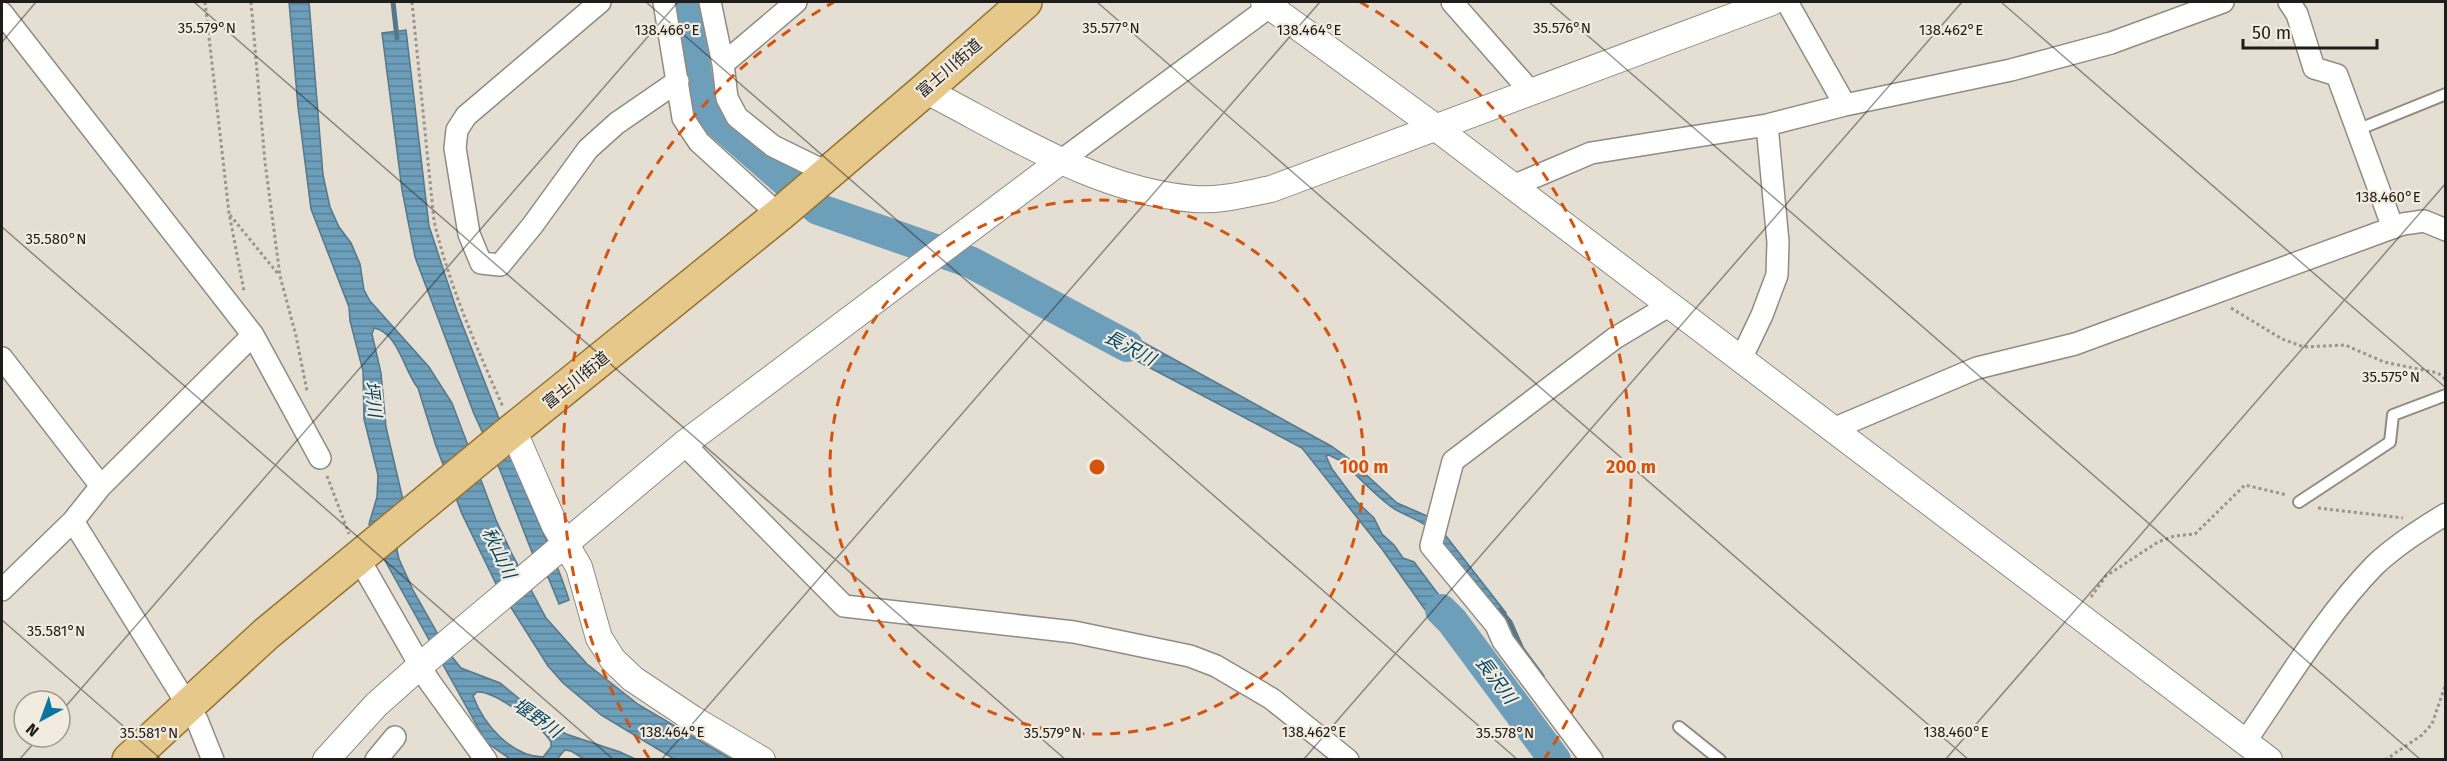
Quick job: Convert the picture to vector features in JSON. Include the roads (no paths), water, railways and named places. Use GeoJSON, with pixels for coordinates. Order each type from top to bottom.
{"type":"FeatureCollection","features":[{"type":"Feature","properties":{"kind":"main road","name":"富士川街道"},"geometry":{"type":"LineString","coordinates":[[129,759],[266,634],[780,214],[1025,2]]}},
{"type":"Feature","properties":{"kind":"street"},"geometry":{"type":"LineString","coordinates":[[600,2],[466,116],[457,130],[455,148],[469,234],[481,263],[500,265],[532,226],[588,149],[617,123],[678,81]]}},
{"type":"Feature","properties":{"kind":"street"},"geometry":{"type":"LineString","coordinates":[[664,2],[683,118],[699,142],[780,214]]}},
{"type":"Feature","properties":{"kind":"street"},"geometry":{"type":"LineString","coordinates":[[710,2],[723,64],[727,98],[737,117],[773,146],[828,173]]}},
{"type":"Feature","properties":{"kind":"street"},"geometry":{"type":"LineString","coordinates":[[723,64],[796,2]]}},
{"type":"Feature","properties":{"kind":"street"},"geometry":{"type":"LineString","coordinates":[[926,90],[1091,174],[1142,191],[1196,199],[1236,197],[1271,189],[1772,2]]}},
{"type":"Feature","properties":{"kind":"street"},"geometry":{"type":"LineString","coordinates":[[1787,2],[1845,105]]}},
{"type":"Feature","properties":{"kind":"street"},"geometry":{"type":"LineString","coordinates":[[1513,186],[1591,153],[1767,125],[1845,105],[2022,67],[2111,42],[2223,2]]}},
{"type":"Feature","properties":{"kind":"street"},"geometry":{"type":"LineString","coordinates":[[2289,2],[2297,14],[2314,68],[2337,75],[2393,228]]}},
{"type":"Feature","properties":{"kind":"street"},"geometry":{"type":"LineString","coordinates":[[326,759],[376,705],[421,665],[684,444],[1270,3],[2269,759]]}},
{"type":"Feature","properties":{"kind":"street"},"geometry":{"type":"LineString","coordinates":[[1460,4],[1531,92]]}},
{"type":"Feature","properties":{"kind":"street"},"geometry":{"type":"LineString","coordinates":[[2,13],[253,335],[321,458]]}},
{"type":"Feature","properties":{"kind":"street"},"geometry":{"type":"LineString","coordinates":[[1741,359],[1762,315],[1777,275],[1778,242],[1767,125]]}},
{"type":"Feature","properties":{"kind":"street"},"geometry":{"type":"LineString","coordinates":[[1833,429],[1977,368],[2075,344],[2393,228],[2424,221],[2445,230]]}},
{"type":"Feature","properties":{"kind":"street"},"geometry":{"type":"LineString","coordinates":[[1592,759],[1503,641],[1496,625],[1431,546],[1453,461],[1615,338],[1670,305]]}},
{"type":"Feature","properties":{"kind":"street"},"geometry":{"type":"LineString","coordinates":[[2,590],[73,521],[101,486],[253,335]]}},
{"type":"Feature","properties":{"kind":"street"},"geometry":{"type":"LineString","coordinates":[[2,358],[101,486]]}},
{"type":"Feature","properties":{"kind":"street"},"geometry":{"type":"LineString","coordinates":[[509,434],[550,517],[560,549],[579,567],[599,638],[613,660],[633,680],[693,719],[762,759]]}},
{"type":"Feature","properties":{"kind":"street"},"geometry":{"type":"LineString","coordinates":[[684,444],[844,606],[1074,632],[1190,656],[1216,666],[1272,699],[1348,759]]}},
{"type":"Feature","properties":{"kind":"street"},"geometry":{"type":"LineString","coordinates":[[2245,742],[2342,603],[2376,565],[2417,531],[2445,514]]}},
{"type":"Feature","properties":{"kind":"street"},"geometry":{"type":"LineString","coordinates":[[73,521],[197,720],[213,759]]}},
{"type":"Feature","properties":{"kind":"street"},"geometry":{"type":"LineString","coordinates":[[358,558],[421,665],[463,730],[486,759]]}},
{"type":"Feature","properties":{"kind":"street"},"geometry":{"type":"LineString","coordinates":[[376,759],[394,737]]}},
{"type":"Feature","properties":{"kind":"lane"},"geometry":{"type":"LineString","coordinates":[[2357,130],[2445,94]]}},
{"type":"Feature","properties":{"kind":"lane"},"geometry":{"type":"LineString","coordinates":[[2299,502],[2390,442],[2393,415],[2445,395]]}},
{"type":"Feature","properties":{"kind":"lane"},"geometry":{"type":"LineString","coordinates":[[1679,728],[1720,759]]}},
{"type":"Feature","properties":{"kind":"water"},"geometry":{"type":"Polygon","coordinates":[[[289,2],[309,2],[323,175],[330,207],[339,227],[351,243],[360,264],[364,290],[370,301],[429,367],[452,403],[496,520],[546,618],[587,664],[639,705],[731,759],[674,759],[601,715],[563,683],[548,666],[496,584],[462,514],[436,446],[418,388],[395,345],[382,331],[374,328],[372,334],[381,373],[386,427],[404,504],[397,550],[399,559],[413,590],[448,652],[461,668],[500,683],[551,725],[566,734],[635,759],[584,759],[565,750],[557,759],[510,759],[486,742],[383,557],[369,524],[377,497],[378,475],[364,419],[363,371],[350,321],[349,307],[311,209],[298,107],[289,2]],[[477,692],[473,696],[484,718],[500,737],[520,751],[543,757],[551,747],[551,742],[546,735],[506,703],[485,693],[477,692]]]}},
{"type":"Feature","properties":{"kind":"water"},"geometry":{"type":"Polygon","coordinates":[[[406,30],[429,226],[457,311],[518,472],[562,578],[569,600],[559,604],[548,577],[542,578],[500,470],[474,414],[415,257],[402,190],[382,33],[406,30]]]}},
{"type":"Feature","properties":{"kind":"water"},"geometry":{"type":"Polygon","coordinates":[[[1092,314],[1331,446],[1348,458],[1397,503],[1432,518],[1506,613],[1501,617],[1428,527],[1390,506],[1339,460],[1329,455],[1326,456],[1332,469],[1356,501],[1374,518],[1382,534],[1403,558],[1414,562],[1472,639],[1463,645],[1439,619],[1431,618],[1382,549],[1302,448],[1086,334],[1092,314]]]}},
{"type":"Feature","properties":{"kind":"waterway"},"geometry":{"type":"LineString","coordinates":[[393,2],[397,38]]}},
{"type":"Feature","properties":{"kind":"waterway","name":"長沢川"},"geometry":{"type":"LineString","coordinates":[[685,2],[698,87],[715,119],[818,209],[970,262],[1127,346]]}},
{"type":"Feature","properties":{"kind":"waterway","name":"長沢川"},"geometry":{"type":"LineString","coordinates":[[1441,610],[1452,621],[1555,760]]}},
{"type":"Feature","properties":{"kind":"waterway"},"geometry":{"type":"LineString","coordinates":[[1500,610],[1510,622],[1522,649],[1542,676]]}},
{"type":"Feature","properties":{"kind":"water label","name":"坪川"},"geometry":{"type":"Point","coordinates":[373,399]}},
{"type":"Feature","properties":{"kind":"water label","name":"秋山川"},"geometry":{"type":"Point","coordinates":[499,553]}},
{"type":"Feature","properties":{"kind":"water label","name":"堰野川"},"geometry":{"type":"Point","coordinates":[537,718]}}]}
